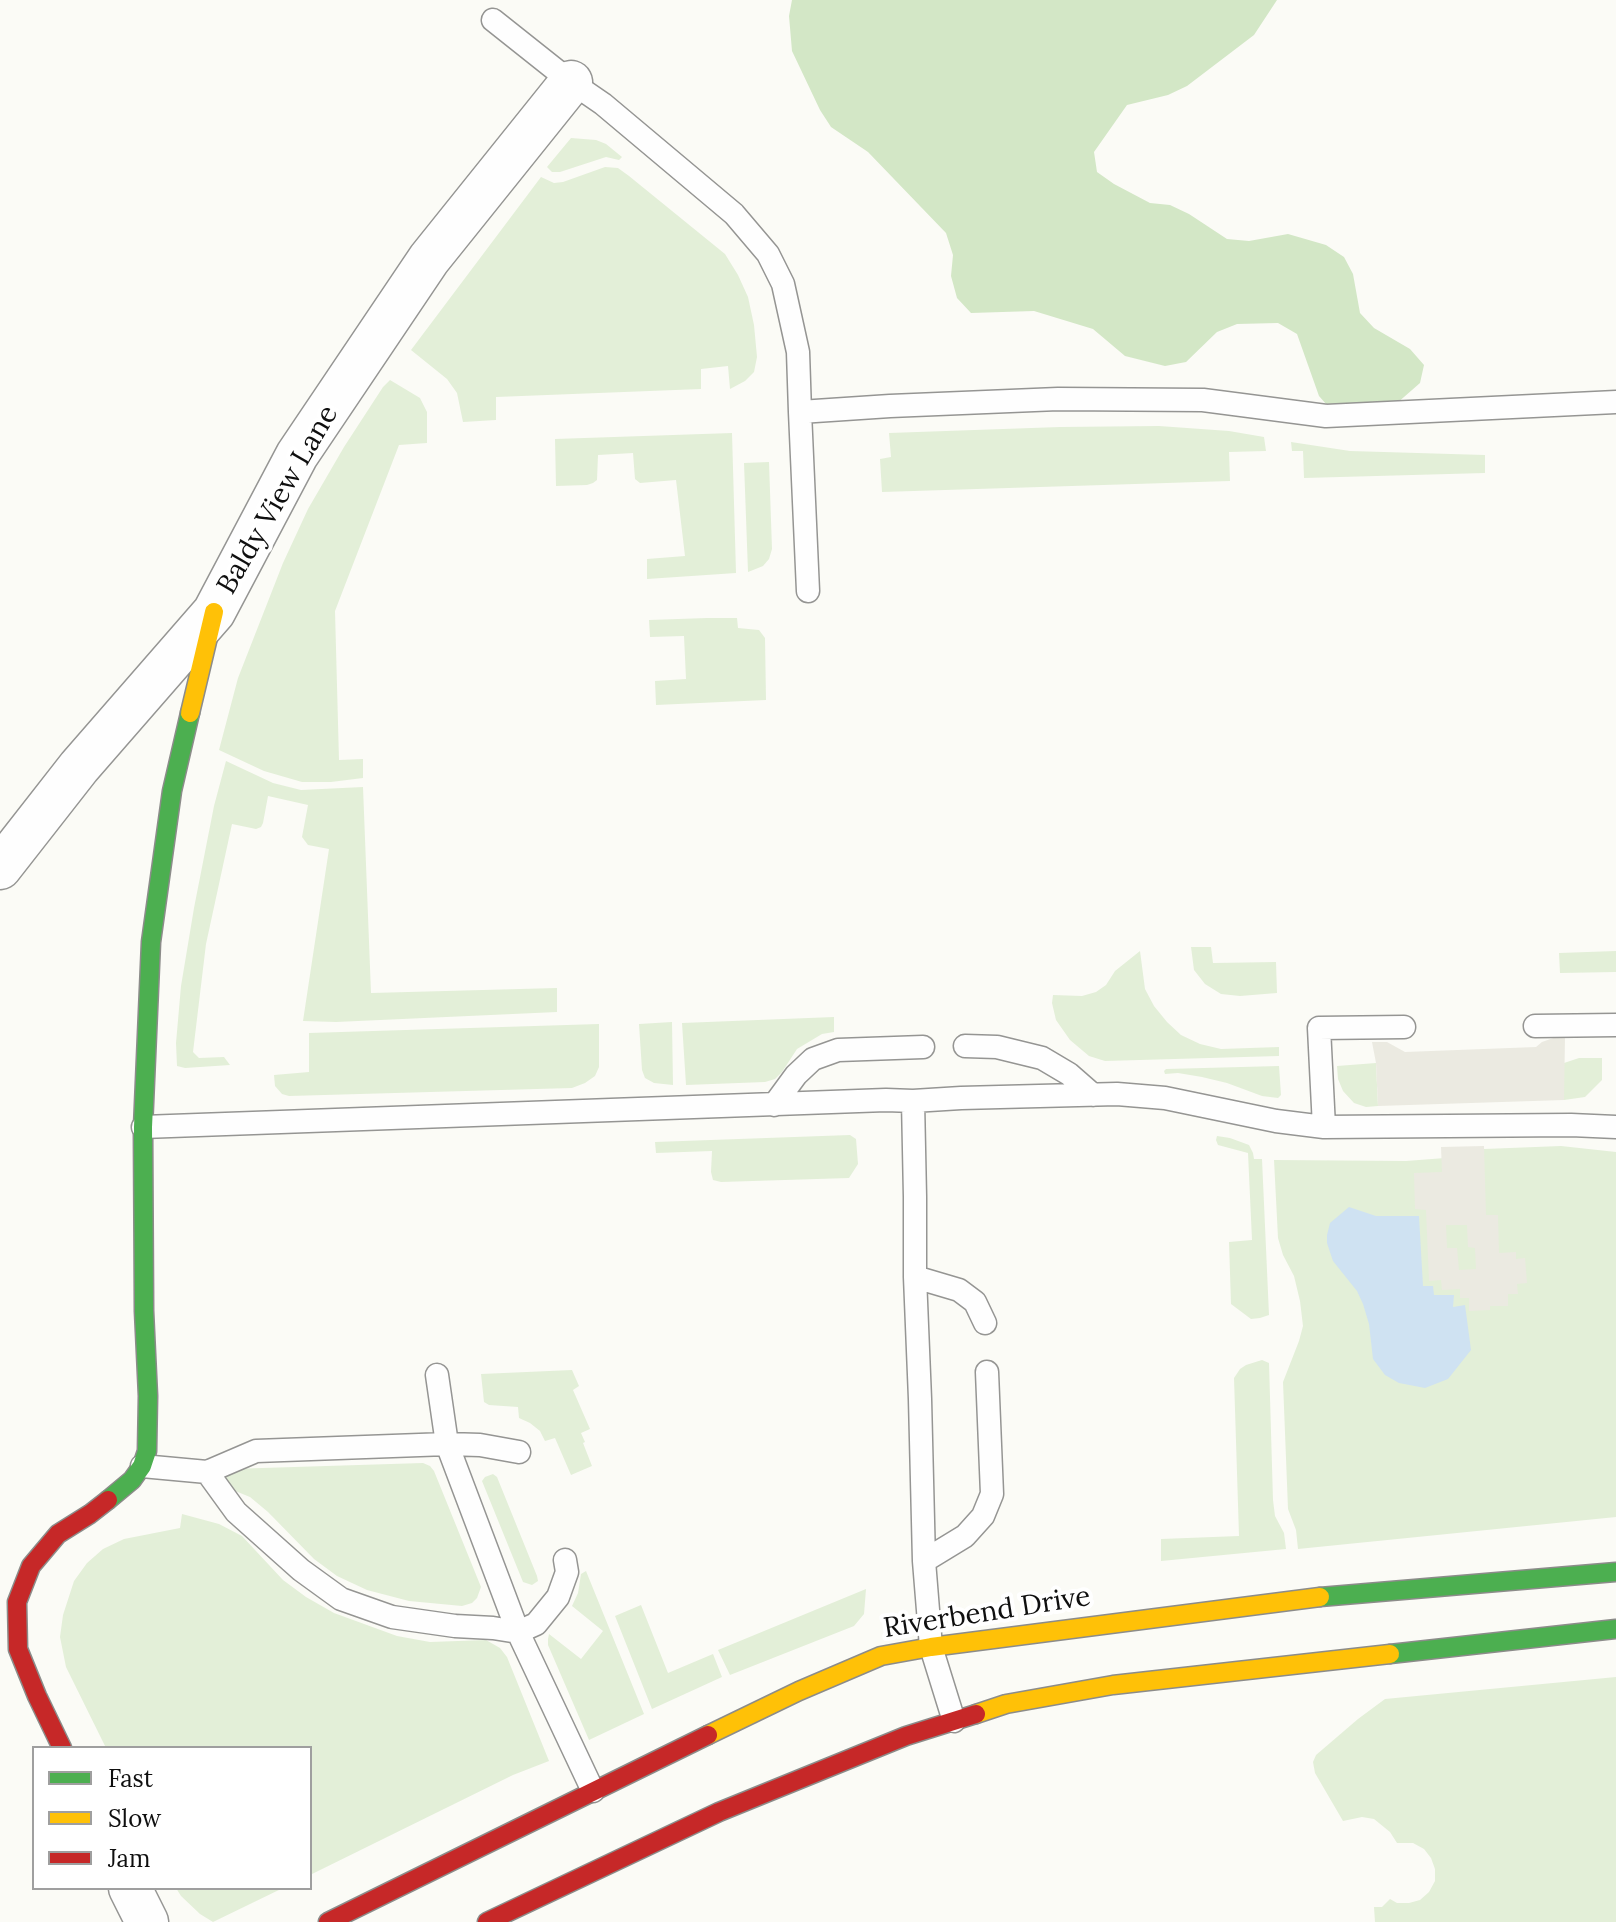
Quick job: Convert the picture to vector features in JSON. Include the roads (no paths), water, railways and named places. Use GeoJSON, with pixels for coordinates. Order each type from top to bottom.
{"type":"FeatureCollection","features":[{"type":"Feature","properties":{"kind":"street","name":"Baldy View Lane"},"geometry":{"type":"LineString","coordinates":[[0,868],[79,767],[214,612],[297,455],[429,259],[571,82]]}},
{"type":"Feature","properties":{"kind":"street"},"geometry":{"type":"LineString","coordinates":[[61,1746],[18,1649],[8,1600],[58,1534],[90,1514],[132,1480],[142,1466],[147,1451],[143,1127],[151,942],[172,791],[214,612]]}},
{"type":"Feature","properties":{"kind":"street","name":"Riverbend Drive"},"geometry":{"type":"LineString","coordinates":[[328,1922],[799,1691],[881,1656],[1295,1599],[1616,1572]]}},
{"type":"Feature","properties":{"kind":"street"},"geometry":{"type":"LineString","coordinates":[[487,1922],[719,1812],[906,1736],[1006,1704],[1113,1685],[1616,1629]]}},
{"type":"Feature","properties":{"kind":"street"},"geometry":{"type":"LineString","coordinates":[[131,1890],[147,1922]]}},
{"type":"Feature","properties":{"kind":"lane"},"geometry":{"type":"LineString","coordinates":[[493,20],[603,104],[734,214],[768,254],[783,284],[798,352],[808,591]]}},
{"type":"Feature","properties":{"kind":"lane"},"geometry":{"type":"LineString","coordinates":[[800,412],[1058,399],[1203,400],[1326,416],[1616,402]]}},
{"type":"Feature","properties":{"kind":"lane"},"geometry":{"type":"LineString","coordinates":[[1535,1026],[1616,1025]]}},
{"type":"Feature","properties":{"kind":"lane"},"geometry":{"type":"LineString","coordinates":[[1324,1127],[1319,1028],[1404,1027]]}},
{"type":"Feature","properties":{"kind":"lane"},"geometry":{"type":"LineString","coordinates":[[965,1046],[997,1047],[1042,1058],[1069,1074],[1093,1095]]}},
{"type":"Feature","properties":{"kind":"lane"},"geometry":{"type":"LineString","coordinates":[[774,1105],[796,1075],[813,1059],[838,1050],[923,1047]]}},
{"type":"Feature","properties":{"kind":"lane"},"geometry":{"type":"LineString","coordinates":[[143,1127],[1117,1094],[1165,1098],[1276,1121],[1324,1127],[1616,1127]]}},
{"type":"Feature","properties":{"kind":"lane"},"geometry":{"type":"LineString","coordinates":[[913,1101],[924,1561],[931,1647],[954,1721]]}},
{"type":"Feature","properties":{"kind":"lane"},"geometry":{"type":"LineString","coordinates":[[915,1277],[959,1290],[975,1302],[985,1323]]}},
{"type":"Feature","properties":{"kind":"lane"},"geometry":{"type":"LineString","coordinates":[[924,1561],[965,1536],[983,1516],[992,1494],[987,1372]]}},
{"type":"Feature","properties":{"kind":"lane"},"geometry":{"type":"LineString","coordinates":[[437,1375],[447,1444],[518,1632],[593,1791]]}},
{"type":"Feature","properties":{"kind":"lane"},"geometry":{"type":"LineString","coordinates":[[142,1466],[207,1472],[256,1451],[447,1444],[480,1445],[519,1452]]}},
{"type":"Feature","properties":{"kind":"lane"},"geometry":{"type":"LineString","coordinates":[[207,1472],[236,1512],[301,1570],[341,1599],[392,1617],[518,1632],[536,1624],[558,1597],[567,1572],[565,1560]]}},
{"type":"Feature","properties":{"kind":"water"},"geometry":{"type":"Polygon","coordinates":[[[1349,1207],[1376,1216],[1419,1216],[1423,1286],[1433,1286],[1434,1295],[1454,1295],[1453,1307],[1465,1305],[1471,1350],[1448,1379],[1425,1388],[1399,1383],[1385,1375],[1373,1359],[1363,1304],[1357,1291],[1333,1261],[1327,1243],[1330,1223],[1349,1207]]]}}]}
